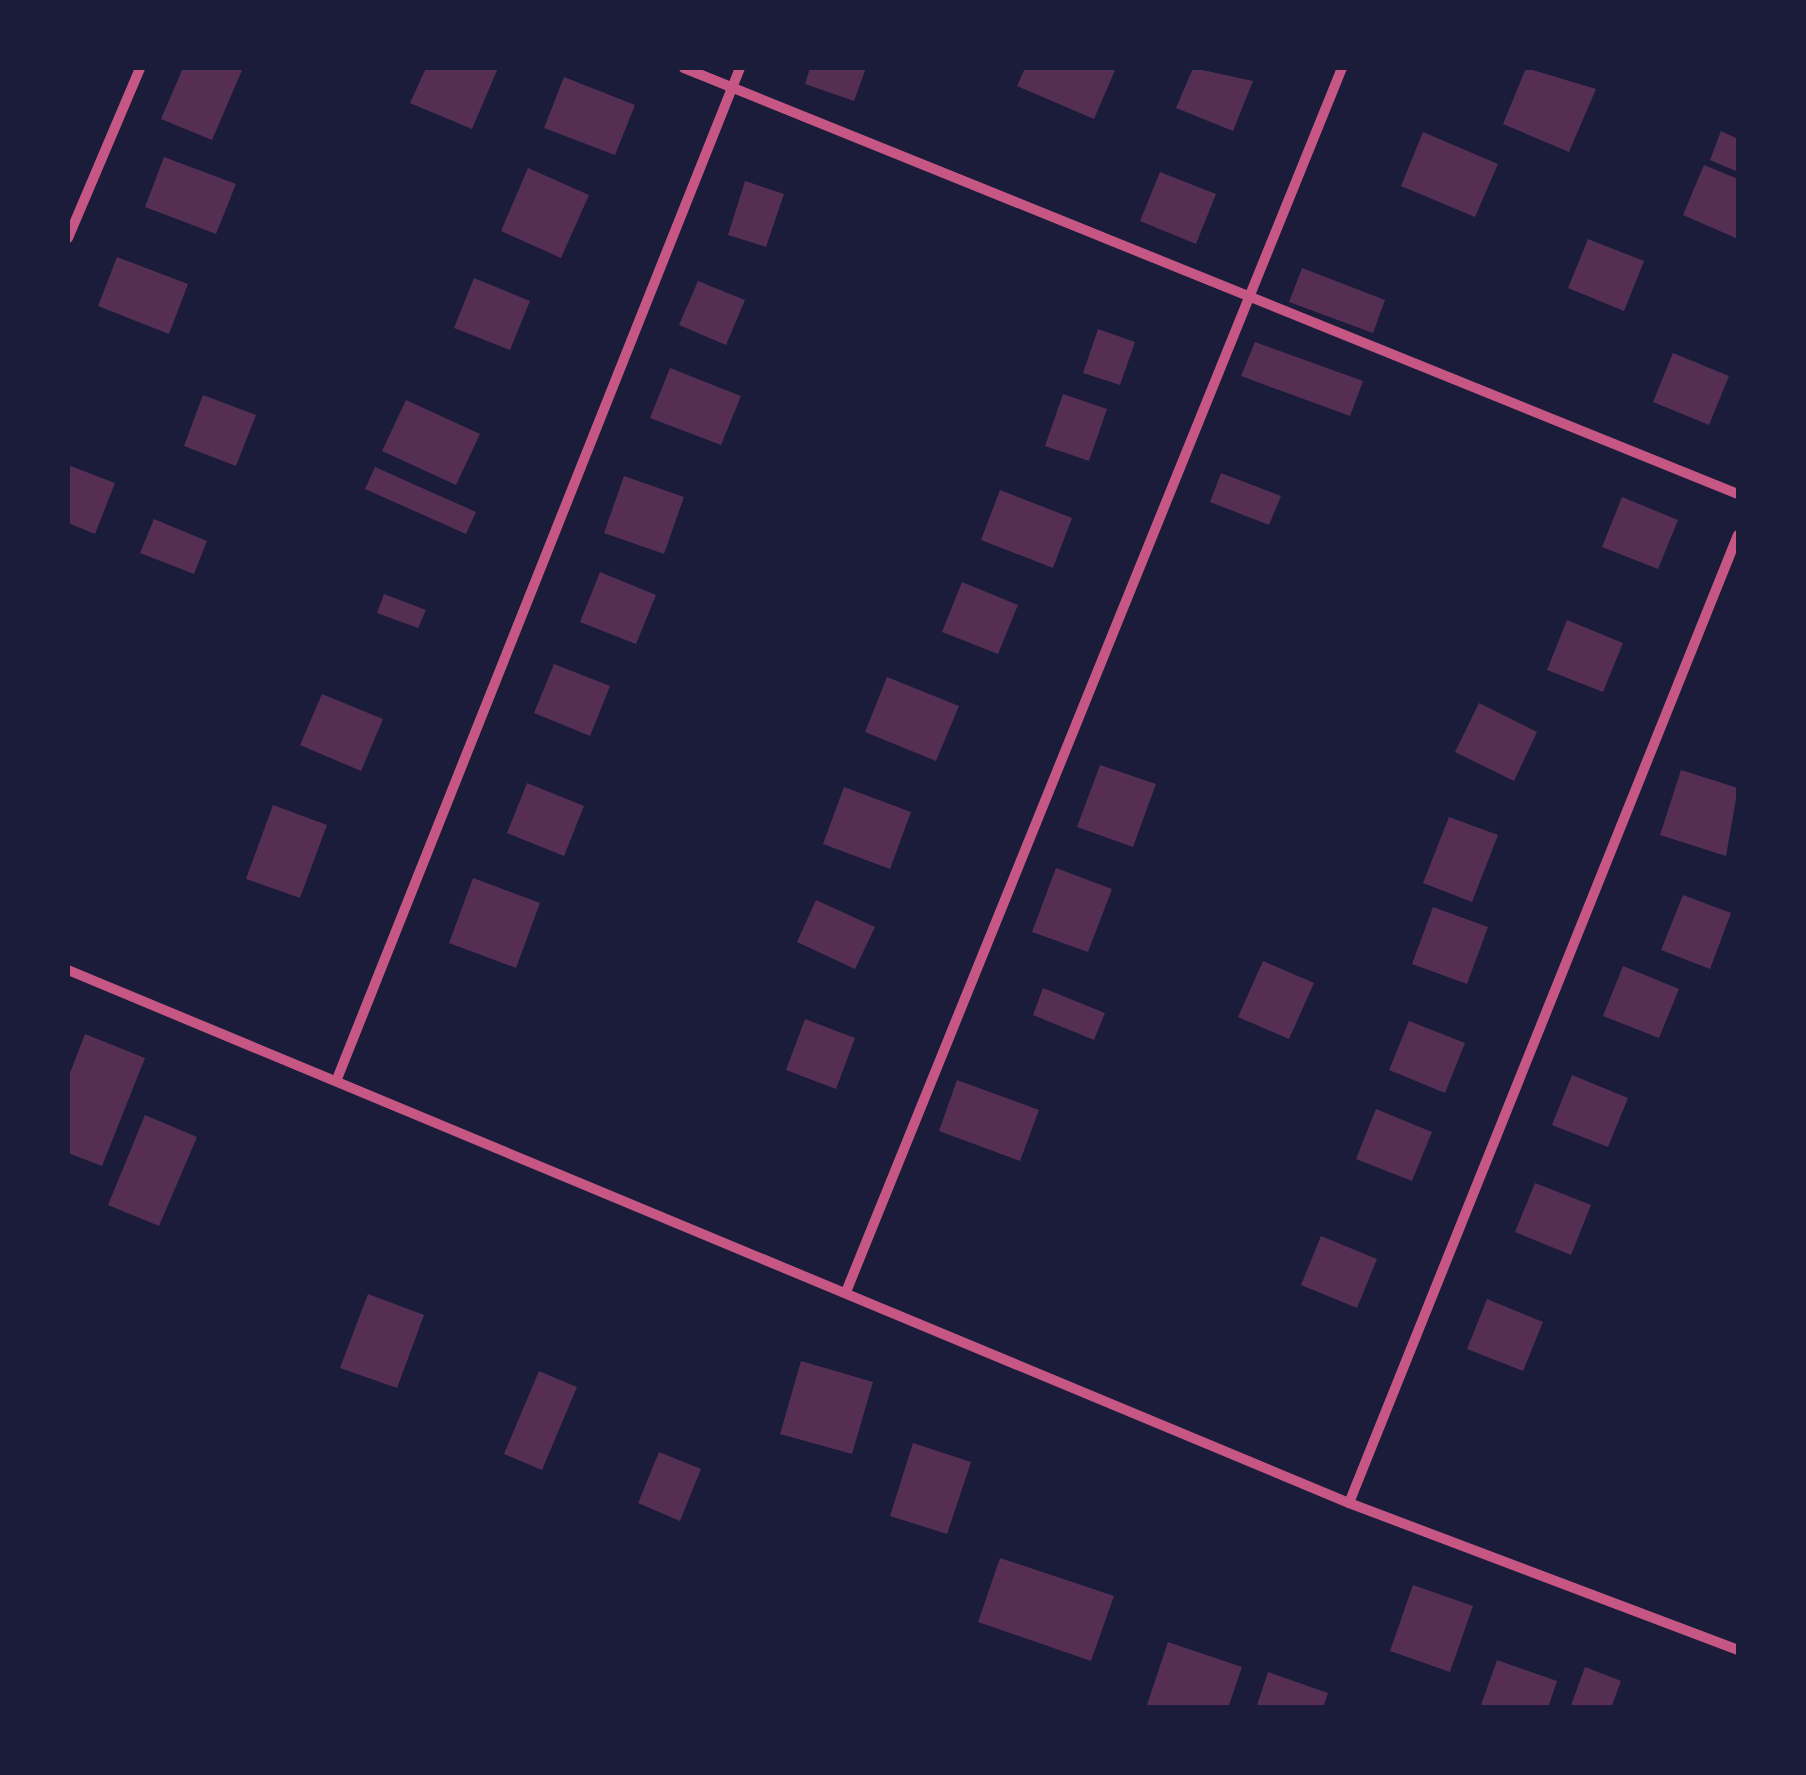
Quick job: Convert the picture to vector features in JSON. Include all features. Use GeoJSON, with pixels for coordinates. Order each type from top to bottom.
{"type":"FeatureCollection","features":[{"type":"Feature","properties":{"kind":"street"},"geometry":{"type":"LineString","coordinates":[[68,238],[140,68]]}},
{"type":"Feature","properties":{"kind":"street"},"geometry":{"type":"LineString","coordinates":[[684,68],[1248,302],[1738,494]]}},
{"type":"Feature","properties":{"kind":"street"},"geometry":{"type":"LineString","coordinates":[[338,1079],[740,68]]}},
{"type":"Feature","properties":{"kind":"street"},"geometry":{"type":"LineString","coordinates":[[846,1292],[1342,68]]}},
{"type":"Feature","properties":{"kind":"street"},"geometry":{"type":"LineString","coordinates":[[1350,1503],[1738,535]]}},
{"type":"Feature","properties":{"kind":"street"},"geometry":{"type":"LineString","coordinates":[[68,970],[338,1079],[1350,1503],[1738,1650]]}},
{"type":"Feature","properties":{"kind":"building"},"geometry":{"type":"Polygon","coordinates":[[[183,68],[243,68],[212,140],[161,119],[183,68]]]}},
{"type":"Feature","properties":{"kind":"building"},"geometry":{"type":"Polygon","coordinates":[[[426,68],[498,68],[472,129],[410,103],[426,68]]]}},
{"type":"Feature","properties":{"kind":"building"},"geometry":{"type":"Polygon","coordinates":[[[810,68],[866,68],[854,101],[805,84],[810,68]]]}},
{"type":"Feature","properties":{"kind":"building"},"geometry":{"type":"Polygon","coordinates":[[[1025,68],[1116,68],[1094,119],[1017,86],[1025,68]]]}},
{"type":"Feature","properties":{"kind":"building"},"geometry":{"type":"Polygon","coordinates":[[[1193,68],[1253,81],[1233,131],[1176,108],[1193,68]]]}},
{"type":"Feature","properties":{"kind":"building"},"geometry":{"type":"Polygon","coordinates":[[[1526,68],[1596,89],[1569,152],[1503,124],[1526,68]]]}},
{"type":"Feature","properties":{"kind":"building"},"geometry":{"type":"Polygon","coordinates":[[[564,77],[635,105],[615,155],[544,128],[564,77]]]}},
{"type":"Feature","properties":{"kind":"building"},"geometry":{"type":"Polygon","coordinates":[[[1721,131],[1738,139],[1738,172],[1710,160],[1721,131]]]}},
{"type":"Feature","properties":{"kind":"building"},"geometry":{"type":"Polygon","coordinates":[[[1423,132],[1498,164],[1475,217],[1401,186],[1423,132]]]}},
{"type":"Feature","properties":{"kind":"building"},"geometry":{"type":"Polygon","coordinates":[[[164,157],[236,184],[216,234],[145,207],[164,157]]]}},
{"type":"Feature","properties":{"kind":"building"},"geometry":{"type":"Polygon","coordinates":[[[1704,165],[1738,179],[1738,239],[1683,215],[1704,165]]]}},
{"type":"Feature","properties":{"kind":"building"},"geometry":{"type":"Polygon","coordinates":[[[528,168],[589,195],[561,258],[501,231],[528,168]]]}},
{"type":"Feature","properties":{"kind":"building"},"geometry":{"type":"Polygon","coordinates":[[[1160,172],[1216,194],[1196,244],[1140,221],[1160,172]]]}},
{"type":"Feature","properties":{"kind":"building"},"geometry":{"type":"Polygon","coordinates":[[[745,181],[784,194],[766,247],[728,235],[745,181]]]}},
{"type":"Feature","properties":{"kind":"building"},"geometry":{"type":"Polygon","coordinates":[[[1588,239],[1644,261],[1624,311],[1568,288],[1588,239]]]}},
{"type":"Feature","properties":{"kind":"building"},"geometry":{"type":"Polygon","coordinates":[[[117,257],[188,284],[169,334],[98,306],[117,257]]]}},
{"type":"Feature","properties":{"kind":"building"},"geometry":{"type":"Polygon","coordinates":[[[1302,268],[1385,300],[1373,333],[1289,302],[1302,268]]]}},
{"type":"Feature","properties":{"kind":"building"},"geometry":{"type":"Polygon","coordinates":[[[474,278],[530,301],[510,350],[454,328],[474,278]]]}},
{"type":"Feature","properties":{"kind":"building"},"geometry":{"type":"Polygon","coordinates":[[[698,281],[745,300],[726,345],[679,325],[698,281]]]}},
{"type":"Feature","properties":{"kind":"building"},"geometry":{"type":"Polygon","coordinates":[[[1098,329],[1135,342],[1120,385],[1083,373],[1098,329]]]}},
{"type":"Feature","properties":{"kind":"building"},"geometry":{"type":"Polygon","coordinates":[[[1255,342],[1363,381],[1350,416],[1241,376],[1255,342]]]}},
{"type":"Feature","properties":{"kind":"building"},"geometry":{"type":"Polygon","coordinates":[[[1673,353],[1729,376],[1709,425],[1653,402],[1673,353]]]}},
{"type":"Feature","properties":{"kind":"building"},"geometry":{"type":"Polygon","coordinates":[[[670,368],[741,396],[721,445],[650,418],[670,368]]]}},
{"type":"Feature","properties":{"kind":"building"},"geometry":{"type":"Polygon","coordinates":[[[1063,394],[1107,409],[1089,461],[1045,446],[1063,394]]]}},
{"type":"Feature","properties":{"kind":"building"},"geometry":{"type":"Polygon","coordinates":[[[203,395],[256,415],[236,466],[184,446],[203,395]]]}},
{"type":"Feature","properties":{"kind":"building"},"geometry":{"type":"Polygon","coordinates":[[[406,400],[480,434],[456,485],[382,451],[406,400]]]}},
{"type":"Feature","properties":{"kind":"building"},"geometry":{"type":"Polygon","coordinates":[[[68,465],[115,483],[95,534],[68,523],[68,465]]]}},
{"type":"Feature","properties":{"kind":"building"},"geometry":{"type":"Polygon","coordinates":[[[375,467],[476,512],[466,534],[365,489],[375,467]]]}},
{"type":"Feature","properties":{"kind":"building"},"geometry":{"type":"Polygon","coordinates":[[[1221,473],[1281,496],[1269,525],[1210,502],[1221,473]]]}},
{"type":"Feature","properties":{"kind":"building"},"geometry":{"type":"Polygon","coordinates":[[[624,476],[684,497],[664,554],[604,533],[624,476]]]}},
{"type":"Feature","properties":{"kind":"building"},"geometry":{"type":"Polygon","coordinates":[[[1000,490],[1072,518],[1053,568],[981,540],[1000,490]]]}},
{"type":"Feature","properties":{"kind":"building"},"geometry":{"type":"Polygon","coordinates":[[[1622,497],[1678,520],[1658,569],[1602,547],[1622,497]]]}},
{"type":"Feature","properties":{"kind":"building"},"geometry":{"type":"Polygon","coordinates":[[[154,519],[207,541],[194,574],[140,553],[154,519]]]}},
{"type":"Feature","properties":{"kind":"building"},"geometry":{"type":"Polygon","coordinates":[[[600,572],[656,595],[636,644],[580,622],[600,572]]]}},
{"type":"Feature","properties":{"kind":"building"},"geometry":{"type":"Polygon","coordinates":[[[962,582],[1018,605],[998,654],[942,632],[962,582]]]}},
{"type":"Feature","properties":{"kind":"building"},"geometry":{"type":"Polygon","coordinates":[[[384,594],[426,610],[418,628],[377,613],[384,594]]]}},
{"type":"Feature","properties":{"kind":"building"},"geometry":{"type":"Polygon","coordinates":[[[1567,620],[1623,643],[1603,692],[1547,670],[1567,620]]]}},
{"type":"Feature","properties":{"kind":"building"},"geometry":{"type":"Polygon","coordinates":[[[554,664],[610,686],[590,736],[534,713],[554,664]]]}},
{"type":"Feature","properties":{"kind":"building"},"geometry":{"type":"Polygon","coordinates":[[[887,677],[959,706],[936,761],[865,732],[887,677]]]}},
{"type":"Feature","properties":{"kind":"building"},"geometry":{"type":"Polygon","coordinates":[[[322,694],[383,719],[361,771],[300,745],[322,694]]]}},
{"type":"Feature","properties":{"kind":"building"},"geometry":{"type":"Polygon","coordinates":[[[1479,703],[1537,732],[1514,781],[1455,752],[1479,703]]]}},
{"type":"Feature","properties":{"kind":"building"},"geometry":{"type":"Polygon","coordinates":[[[1100,765],[1156,784],[1133,847],[1077,827],[1100,765]]]}},
{"type":"Feature","properties":{"kind":"building"},"geometry":{"type":"Polygon","coordinates":[[[1681,770],[1738,788],[1726,856],[1660,835],[1681,770]]]}},
{"type":"Feature","properties":{"kind":"building"},"geometry":{"type":"Polygon","coordinates":[[[527,783],[584,806],[564,856],[507,833],[527,783]]]}},
{"type":"Feature","properties":{"kind":"building"},"geometry":{"type":"Polygon","coordinates":[[[844,787],[911,812],[890,869],[823,844],[844,787]]]}},
{"type":"Feature","properties":{"kind":"building"},"geometry":{"type":"Polygon","coordinates":[[[273,805],[327,825],[300,898],[246,879],[273,805]]]}},
{"type":"Feature","properties":{"kind":"building"},"geometry":{"type":"Polygon","coordinates":[[[1449,817],[1498,835],[1472,902],[1423,883],[1449,817]]]}},
{"type":"Feature","properties":{"kind":"building"},"geometry":{"type":"Polygon","coordinates":[[[1056,868],[1112,889],[1088,952],[1032,932],[1056,868]]]}},
{"type":"Feature","properties":{"kind":"building"},"geometry":{"type":"Polygon","coordinates":[[[473,878],[540,903],[516,968],[449,943],[473,878]]]}},
{"type":"Feature","properties":{"kind":"building"},"geometry":{"type":"Polygon","coordinates":[[[1683,895],[1731,913],[1710,969],[1661,950],[1683,895]]]}},
{"type":"Feature","properties":{"kind":"building"},"geometry":{"type":"Polygon","coordinates":[[[816,900],[875,927],[855,969],[797,942],[816,900]]]}},
{"type":"Feature","properties":{"kind":"building"},"geometry":{"type":"Polygon","coordinates":[[[1433,907],[1488,927],[1467,984],[1412,964],[1433,907]]]}},
{"type":"Feature","properties":{"kind":"building"},"geometry":{"type":"Polygon","coordinates":[[[1263,961],[1314,983],[1289,1039],[1238,1017],[1263,961]]]}},
{"type":"Feature","properties":{"kind":"building"},"geometry":{"type":"Polygon","coordinates":[[[1623,966],[1679,989],[1659,1038],[1603,1016],[1623,966]]]}},
{"type":"Feature","properties":{"kind":"building"},"geometry":{"type":"Polygon","coordinates":[[[1043,988],[1105,1013],[1094,1040],[1033,1015],[1043,988]]]}},
{"type":"Feature","properties":{"kind":"building"},"geometry":{"type":"Polygon","coordinates":[[[805,1019],[855,1038],[836,1089],[786,1070],[805,1019]]]}},
{"type":"Feature","properties":{"kind":"building"},"geometry":{"type":"Polygon","coordinates":[[[1409,1021],[1465,1043],[1445,1093],[1389,1070],[1409,1021]]]}},
{"type":"Feature","properties":{"kind":"building"},"geometry":{"type":"Polygon","coordinates":[[[85,1034],[145,1058],[102,1166],[68,1153],[68,1078],[85,1034]]]}},
{"type":"Feature","properties":{"kind":"building"},"geometry":{"type":"Polygon","coordinates":[[[1572,1075],[1628,1098],[1608,1147],[1552,1125],[1572,1075]]]}},
{"type":"Feature","properties":{"kind":"building"},"geometry":{"type":"Polygon","coordinates":[[[957,1080],[1039,1110],[1020,1161],[939,1131],[957,1080]]]}},
{"type":"Feature","properties":{"kind":"building"},"geometry":{"type":"Polygon","coordinates":[[[1376,1109],[1432,1132],[1412,1181],[1356,1159],[1376,1109]]]}},
{"type":"Feature","properties":{"kind":"building"},"geometry":{"type":"Polygon","coordinates":[[[145,1115],[197,1137],[159,1226],[108,1205],[145,1115]]]}},
{"type":"Feature","properties":{"kind":"building"},"geometry":{"type":"Polygon","coordinates":[[[1535,1183],[1591,1205],[1571,1255],[1515,1232],[1535,1183]]]}},
{"type":"Feature","properties":{"kind":"building"},"geometry":{"type":"Polygon","coordinates":[[[1321,1236],[1377,1259],[1357,1308],[1301,1285],[1321,1236]]]}},
{"type":"Feature","properties":{"kind":"building"},"geometry":{"type":"Polygon","coordinates":[[[368,1294],[424,1315],[397,1388],[340,1368],[368,1294]]]}},
{"type":"Feature","properties":{"kind":"building"},"geometry":{"type":"Polygon","coordinates":[[[1487,1299],[1543,1322],[1523,1371],[1467,1349],[1487,1299]]]}},
{"type":"Feature","properties":{"kind":"building"},"geometry":{"type":"Polygon","coordinates":[[[801,1361],[873,1382],[852,1454],[780,1434],[801,1361]]]}},
{"type":"Feature","properties":{"kind":"building"},"geometry":{"type":"Polygon","coordinates":[[[539,1371],[577,1387],[542,1470],[504,1454],[539,1371]]]}},
{"type":"Feature","properties":{"kind":"building"},"geometry":{"type":"Polygon","coordinates":[[[913,1443],[971,1462],[947,1534],[890,1516],[913,1443]]]}},
{"type":"Feature","properties":{"kind":"building"},"geometry":{"type":"Polygon","coordinates":[[[659,1452],[701,1469],[680,1521],[638,1503],[659,1452]]]}},
{"type":"Feature","properties":{"kind":"building"},"geometry":{"type":"Polygon","coordinates":[[[1000,1558],[1114,1596],[1091,1661],[978,1622],[1000,1558]]]}},
{"type":"Feature","properties":{"kind":"building"},"geometry":{"type":"Polygon","coordinates":[[[1413,1585],[1473,1606],[1450,1672],[1390,1651],[1413,1585]]]}},
{"type":"Feature","properties":{"kind":"building"},"geometry":{"type":"Polygon","coordinates":[[[1168,1642],[1242,1667],[1228,1708],[1146,1708],[1168,1642]]]}},
{"type":"Feature","properties":{"kind":"building"},"geometry":{"type":"Polygon","coordinates":[[[1497,1660],[1557,1681],[1548,1708],[1480,1708],[1497,1660]]]}},
{"type":"Feature","properties":{"kind":"building"},"geometry":{"type":"Polygon","coordinates":[[[1585,1667],[1621,1681],[1611,1708],[1570,1708],[1585,1667]]]}},
{"type":"Feature","properties":{"kind":"building"},"geometry":{"type":"Polygon","coordinates":[[[1268,1672],[1328,1693],[1323,1708],[1256,1708],[1268,1672]]]}}]}
